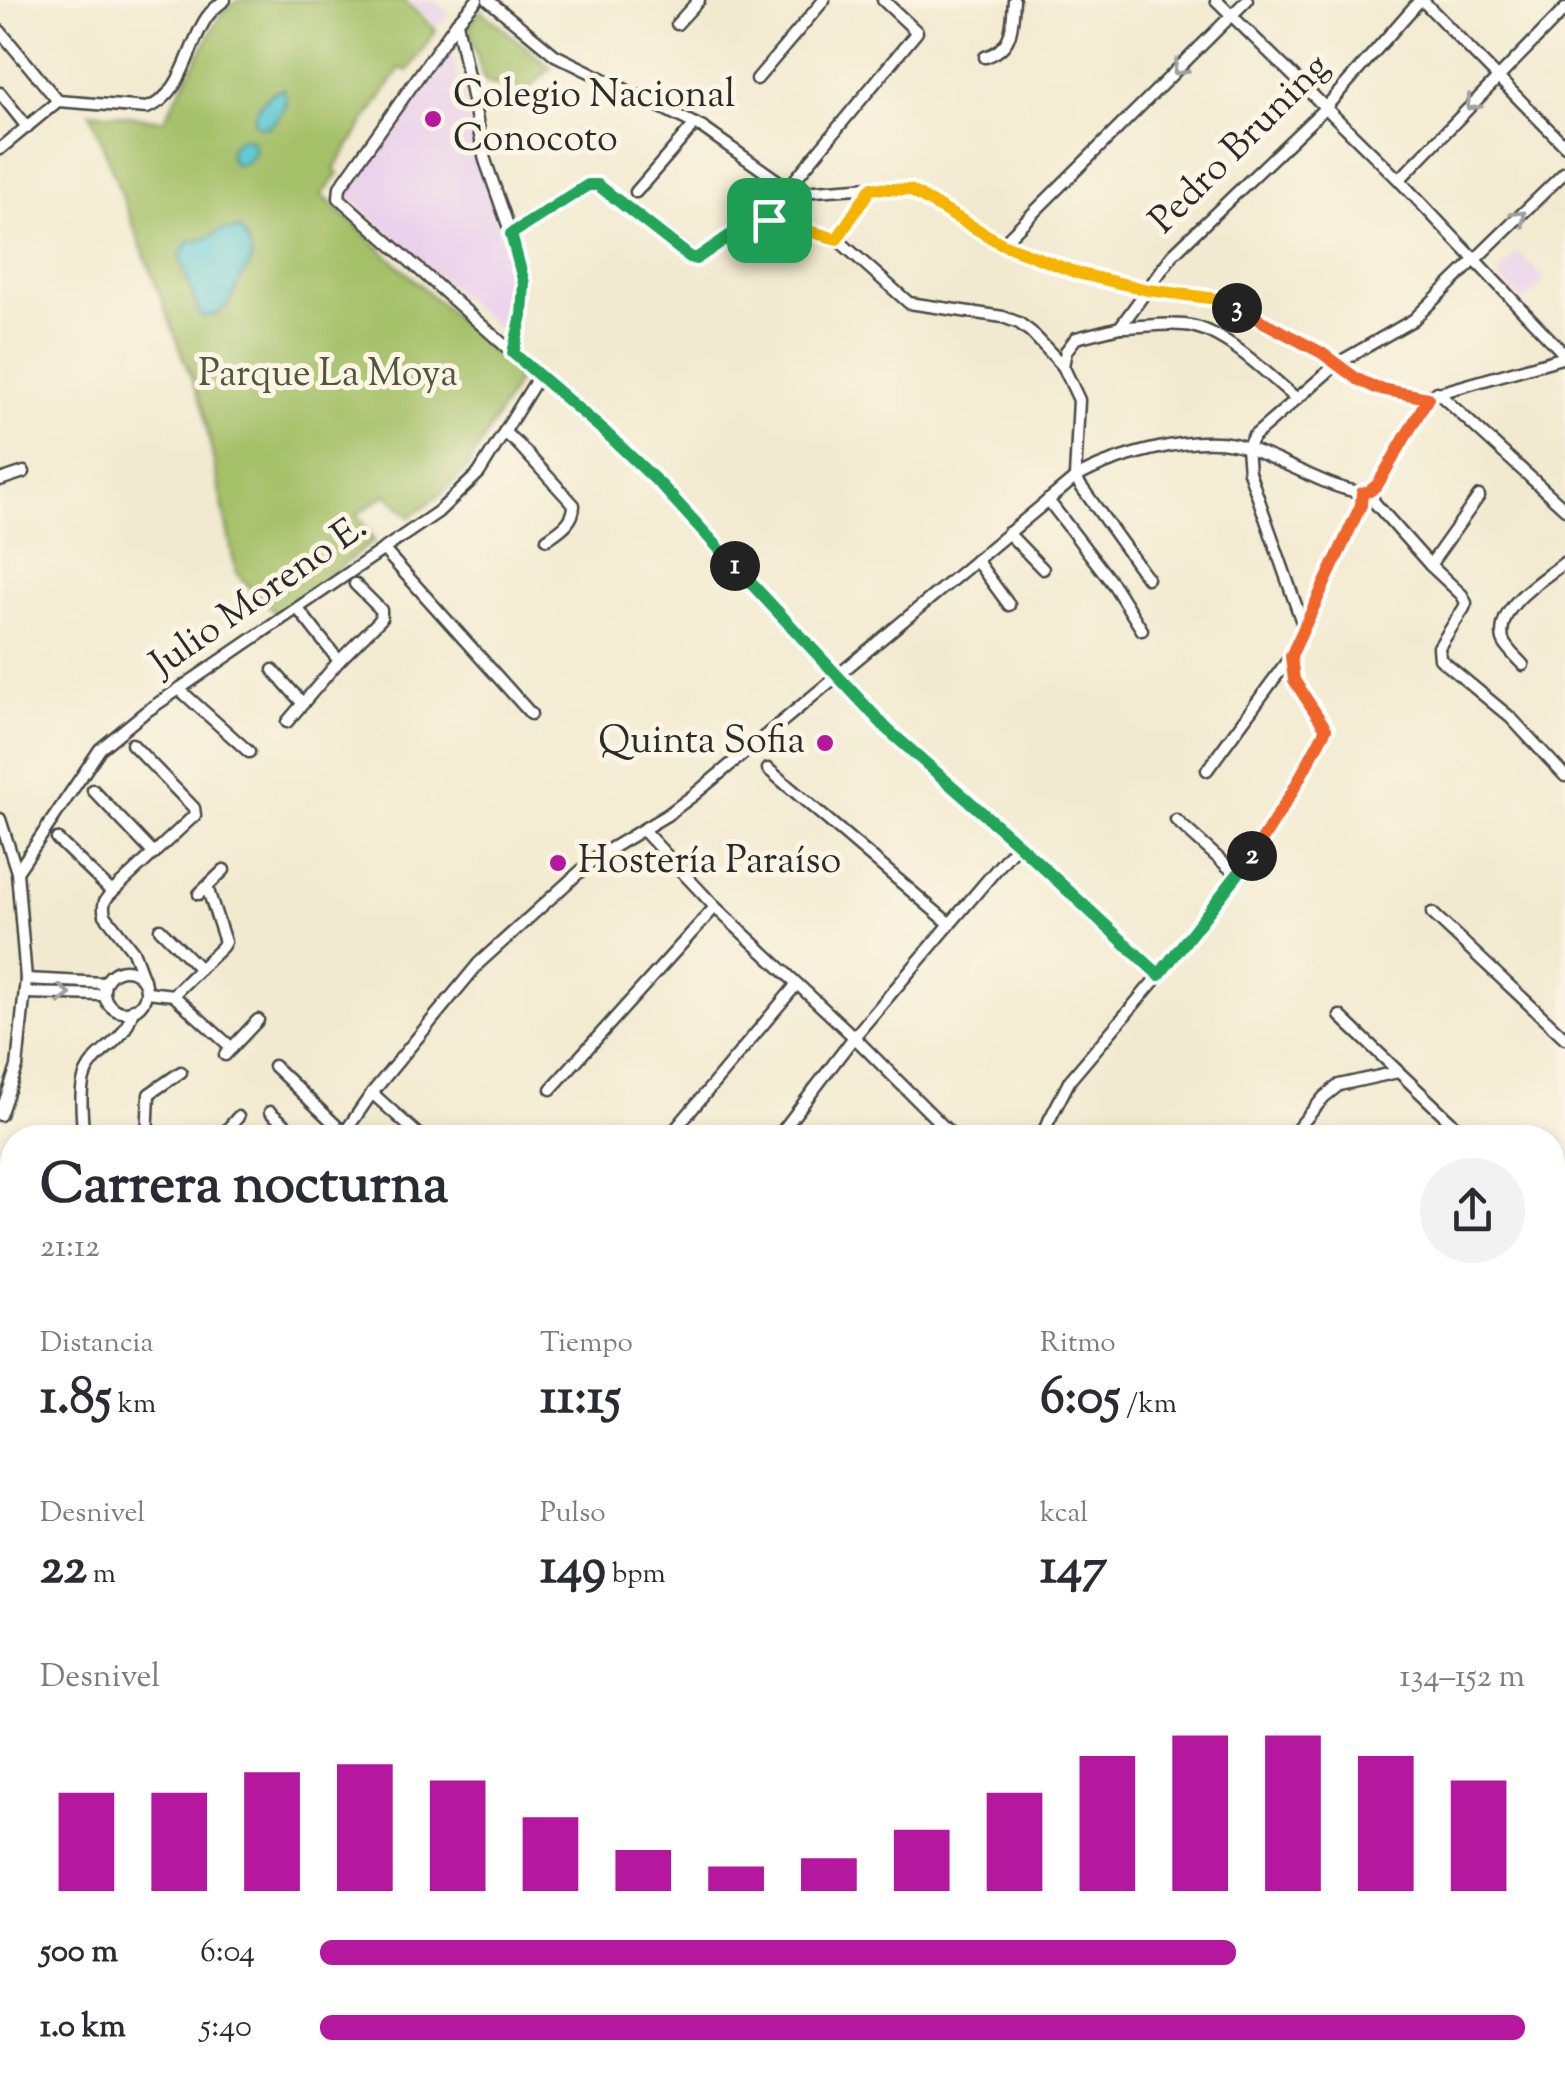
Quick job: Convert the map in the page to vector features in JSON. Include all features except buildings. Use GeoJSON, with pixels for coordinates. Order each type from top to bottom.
{"type":"FeatureCollection","features":[{"type":"Feature","properties":{"kind":"street"},"geometry":{"type":"LineString","coordinates":[[0,150],[58,101],[146,108],[159,104],[174,87],[206,18],[225,0]]}},
{"type":"Feature","properties":{"kind":"street"},"geometry":{"type":"LineString","coordinates":[[477,0],[457,22],[340,187],[339,198],[604,431],[662,486],[888,730],[1159,975]]}},
{"type":"Feature","properties":{"kind":"street"},"geometry":{"type":"LineString","coordinates":[[488,0],[555,55],[694,124],[788,188],[802,192],[910,190],[1002,244],[1077,273],[1148,290],[1224,300],[1376,388],[1432,395],[1565,356],[1399,180],[1216,0]]}},
{"type":"Feature","properties":{"kind":"street"},"geometry":{"type":"LineString","coordinates":[[677,24],[699,0]]}},
{"type":"Feature","properties":{"kind":"street"},"geometry":{"type":"LineString","coordinates":[[757,79],[824,0]]}},
{"type":"Feature","properties":{"kind":"street"},"geometry":{"type":"LineString","coordinates":[[788,188],[917,32],[883,0]]}},
{"type":"Feature","properties":{"kind":"street"},"geometry":{"type":"LineString","coordinates":[[985,56],[997,53],[1008,42],[1014,0]]}},
{"type":"Feature","properties":{"kind":"street"},"geometry":{"type":"LineString","coordinates":[[1002,244],[1247,0]]}},
{"type":"Feature","properties":{"kind":"street"},"geometry":{"type":"LineString","coordinates":[[1421,0],[1565,146]]}},
{"type":"Feature","properties":{"kind":"street","name":"Pedro Bruning"},"geometry":{"type":"LineString","coordinates":[[1120,327],[1174,253],[1325,108],[1421,0]]}},
{"type":"Feature","properties":{"kind":"street"},"geometry":{"type":"LineString","coordinates":[[1399,180],[1565,9]]}},
{"type":"Feature","properties":{"kind":"street"},"geometry":{"type":"LineString","coordinates":[[457,22],[485,160],[524,283],[513,353]]}},
{"type":"Feature","properties":{"kind":"street"},"geometry":{"type":"LineString","coordinates":[[0,32],[58,101]]}},
{"type":"Feature","properties":{"kind":"street"},"geometry":{"type":"LineString","coordinates":[[0,93],[26,127]]}},
{"type":"Feature","properties":{"kind":"street"},"geometry":{"type":"LineString","coordinates":[[636,192],[694,124]]}},
{"type":"Feature","properties":{"kind":"street"},"geometry":{"type":"LineString","coordinates":[[1304,628],[1248,472],[1247,448],[1253,438],[1338,363],[1413,320],[1565,172]]}},
{"type":"Feature","properties":{"kind":"street"},"geometry":{"type":"LineString","coordinates":[[511,234],[594,184],[696,259],[754,219],[792,225],[837,239],[908,303],[1003,316],[1032,332],[1063,366],[1079,400],[1075,478],[1147,578]]}},
{"type":"Feature","properties":{"kind":"street"},"geometry":{"type":"LineString","coordinates":[[837,239],[871,188]]}},
{"type":"Feature","properties":{"kind":"street"},"geometry":{"type":"LineString","coordinates":[[1063,366],[1066,351],[1076,338],[1120,327],[1184,325],[1219,336],[1296,398]]}},
{"type":"Feature","properties":{"kind":"street","name":"Julio Moreno E."},"geometry":{"type":"LineString","coordinates":[[17,872],[100,749],[144,713],[438,512],[479,473],[539,376]]}},
{"type":"Feature","properties":{"kind":"street"},"geometry":{"type":"LineString","coordinates":[[1207,770],[1291,656],[1366,492],[1388,469],[1432,395]]}},
{"type":"Feature","properties":{"kind":"street"},"geometry":{"type":"LineString","coordinates":[[1432,395],[1565,509]]}},
{"type":"Feature","properties":{"kind":"street"},"geometry":{"type":"LineString","coordinates":[[504,432],[574,505],[570,521],[547,539]]}},
{"type":"Feature","properties":{"kind":"street"},"geometry":{"type":"LineString","coordinates":[[350,1125],[479,963],[594,858],[695,794],[1075,478],[1131,455],[1172,445],[1220,443],[1247,448],[1342,488],[1366,492],[1466,602],[1439,647],[1440,659],[1511,718],[1565,776]]}},
{"type":"Feature","properties":{"kind":"street"},"geometry":{"type":"LineString","coordinates":[[0,480],[24,472]]}},
{"type":"Feature","properties":{"kind":"street"},"geometry":{"type":"LineString","coordinates":[[1430,566],[1479,496]]}},
{"type":"Feature","properties":{"kind":"street"},"geometry":{"type":"LineString","coordinates":[[1048,500],[1115,587],[1142,630]]}},
{"type":"Feature","properties":{"kind":"street"},"geometry":{"type":"LineString","coordinates":[[1008,533],[1043,569]]}},
{"type":"Feature","properties":{"kind":"street"},"geometry":{"type":"LineString","coordinates":[[383,549],[531,714]]}},
{"type":"Feature","properties":{"kind":"street"},"geometry":{"type":"LineString","coordinates":[[976,560],[1009,605]]}},
{"type":"Feature","properties":{"kind":"street"},"geometry":{"type":"LineString","coordinates":[[1523,665],[1505,645],[1504,620],[1514,604],[1565,562]]}},
{"type":"Feature","properties":{"kind":"street"},"geometry":{"type":"LineString","coordinates":[[287,722],[339,661],[381,620],[381,610],[355,584]]}},
{"type":"Feature","properties":{"kind":"street"},"geometry":{"type":"LineString","coordinates":[[298,609],[339,661]]}},
{"type":"Feature","properties":{"kind":"street"},"geometry":{"type":"LineString","coordinates":[[1047,1125],[1070,1080],[1159,975],[1261,844],[1326,729],[1294,680],[1291,656]]}},
{"type":"Feature","properties":{"kind":"street"},"geometry":{"type":"LineString","coordinates":[[273,670],[304,704]]}},
{"type":"Feature","properties":{"kind":"street"},"geometry":{"type":"LineString","coordinates":[[180,690],[249,752]]}},
{"type":"Feature","properties":{"kind":"street"},"geometry":{"type":"LineString","coordinates":[[132,744],[194,808],[195,814],[106,899],[104,914],[138,959],[146,986],[143,1003],[133,1009],[115,1008],[106,1000],[104,989],[112,974],[130,972],[146,986],[173,995],[229,1051],[258,1020]]}},
{"type":"Feature","properties":{"kind":"street"},"geometry":{"type":"LineString","coordinates":[[768,769],[950,924]]}},
{"type":"Feature","properties":{"kind":"street"},"geometry":{"type":"LineString","coordinates":[[93,790],[154,854]]}},
{"type":"Feature","properties":{"kind":"street"},"geometry":{"type":"LineString","coordinates":[[0,820],[17,872],[26,979],[16,1067],[0,1115]]}},
{"type":"Feature","properties":{"kind":"street"},"geometry":{"type":"LineString","coordinates":[[1176,820],[1236,875]]}},
{"type":"Feature","properties":{"kind":"street"},"geometry":{"type":"LineString","coordinates":[[643,830],[715,906],[942,1125]]}},
{"type":"Feature","properties":{"kind":"street"},"geometry":{"type":"LineString","coordinates":[[58,839],[112,892]]}},
{"type":"Feature","properties":{"kind":"street"},"geometry":{"type":"LineString","coordinates":[[788,1125],[854,1037],[1018,844]]}},
{"type":"Feature","properties":{"kind":"street"},"geometry":{"type":"LineString","coordinates":[[173,995],[225,942],[203,890],[224,870]]}},
{"type":"Feature","properties":{"kind":"street"},"geometry":{"type":"LineString","coordinates":[[551,1089],[715,906]]}},
{"type":"Feature","properties":{"kind":"street"},"geometry":{"type":"LineString","coordinates":[[1432,913],[1565,1038]]}},
{"type":"Feature","properties":{"kind":"street"},"geometry":{"type":"LineString","coordinates":[[172,919],[158,931],[200,969]]}},
{"type":"Feature","properties":{"kind":"street"},"geometry":{"type":"LineString","coordinates":[[130,972],[138,959]]}},
{"type":"Feature","properties":{"kind":"street"},"geometry":{"type":"LineString","coordinates":[[26,979],[104,989]]}},
{"type":"Feature","properties":{"kind":"street"},"geometry":{"type":"LineString","coordinates":[[679,1125],[797,984]]}},
{"type":"Feature","properties":{"kind":"street"},"geometry":{"type":"LineString","coordinates":[[26,993],[104,989]]}},
{"type":"Feature","properties":{"kind":"street"},"geometry":{"type":"LineString","coordinates":[[83,1125],[86,1072],[126,1032],[133,1009]]}},
{"type":"Feature","properties":{"kind":"street"},"geometry":{"type":"LineString","coordinates":[[1340,1016],[1454,1125]]}},
{"type":"Feature","properties":{"kind":"street"},"geometry":{"type":"LineString","coordinates":[[274,1066],[333,1125]]}},
{"type":"Feature","properties":{"kind":"street"},"geometry":{"type":"LineString","coordinates":[[148,1125],[149,1094],[181,1072]]}},
{"type":"Feature","properties":{"kind":"street"},"geometry":{"type":"LineString","coordinates":[[1301,1125],[1324,1096],[1339,1085],[1398,1072]]}},
{"type":"Feature","properties":{"kind":"street"},"geometry":{"type":"LineString","coordinates":[[372,1093],[408,1125]]}},
{"type":"Feature","properties":{"kind":"street"},"geometry":{"type":"LineString","coordinates":[[270,1112],[286,1125]]}},
{"type":"Feature","properties":{"kind":"street"},"geometry":{"type":"LineString","coordinates":[[232,1125],[238,1118]]}},
{"type":"Feature","properties":{"kind":"shaded area"},"geometry":{"type":"Polygon","coordinates":[[[409,0],[433,0],[449,14],[438,26],[409,0]]]}},
{"type":"Feature","properties":{"kind":"shaded area","name":"Colegio Nacional Conocoto"},"geometry":{"type":"Polygon","coordinates":[[[449,44],[516,289],[515,317],[507,336],[345,194],[449,44]]]}},
{"type":"Feature","properties":{"kind":"shaded area"},"geometry":{"type":"Polygon","coordinates":[[[1518,252],[1545,281],[1523,301],[1497,276],[1518,252]]]}},
{"type":"Feature","properties":{"kind":"green space","name":"Parque La Moya"},"geometry":{"type":"Polygon","coordinates":[[[238,0],[403,0],[436,30],[408,71],[400,68],[334,169],[339,174],[322,195],[520,377],[467,468],[446,490],[410,517],[387,494],[357,514],[374,541],[277,615],[236,573],[203,408],[90,112],[164,120],[221,14],[238,0]]]}},
{"type":"Feature","properties":{"kind":"green space"},"geometry":{"type":"Polygon","coordinates":[[[481,10],[551,68],[527,90],[490,84],[483,78],[469,26],[481,10]]]}},
{"type":"Feature","properties":{"kind":"water"},"geometry":{"type":"Polygon","coordinates":[[[283,88],[286,99],[280,114],[268,127],[257,126],[254,120],[260,105],[283,88]]]}},
{"type":"Feature","properties":{"kind":"water"},"geometry":{"type":"Polygon","coordinates":[[[243,138],[251,140],[253,153],[244,163],[235,165],[230,149],[243,138]]]}},
{"type":"Feature","properties":{"kind":"water"},"geometry":{"type":"Polygon","coordinates":[[[241,230],[248,244],[250,265],[223,310],[200,316],[179,256],[189,242],[241,230]]]}},
{"type":"Feature","properties":{"kind":"place","name":"Colegio Nacional Conocoto"},"geometry":{"type":"Point","coordinates":[433,119]}},
{"type":"Feature","properties":{"kind":"place","name":"Quinta Sofia"},"geometry":{"type":"Point","coordinates":[825,743]}},
{"type":"Feature","properties":{"kind":"place","name":"Hostería Paraíso"},"geometry":{"type":"Point","coordinates":[558,863]}},
{"type":"Feature","properties":{"kind":"route"},"geometry":{"type":"LineString","coordinates":[[588,185],[598,185],[696,259],[754,219],[769,220],[837,239],[871,188],[910,190],[1002,244],[1077,273],[1148,290],[1224,300],[1322,353],[1357,379],[1376,388],[1428,398],[1378,484],[1362,493],[1361,505],[1291,656],[1294,680],[1326,729],[1261,844],[1159,975],[888,730],[662,486],[513,353],[524,283],[511,234],[588,185]]}}]}
